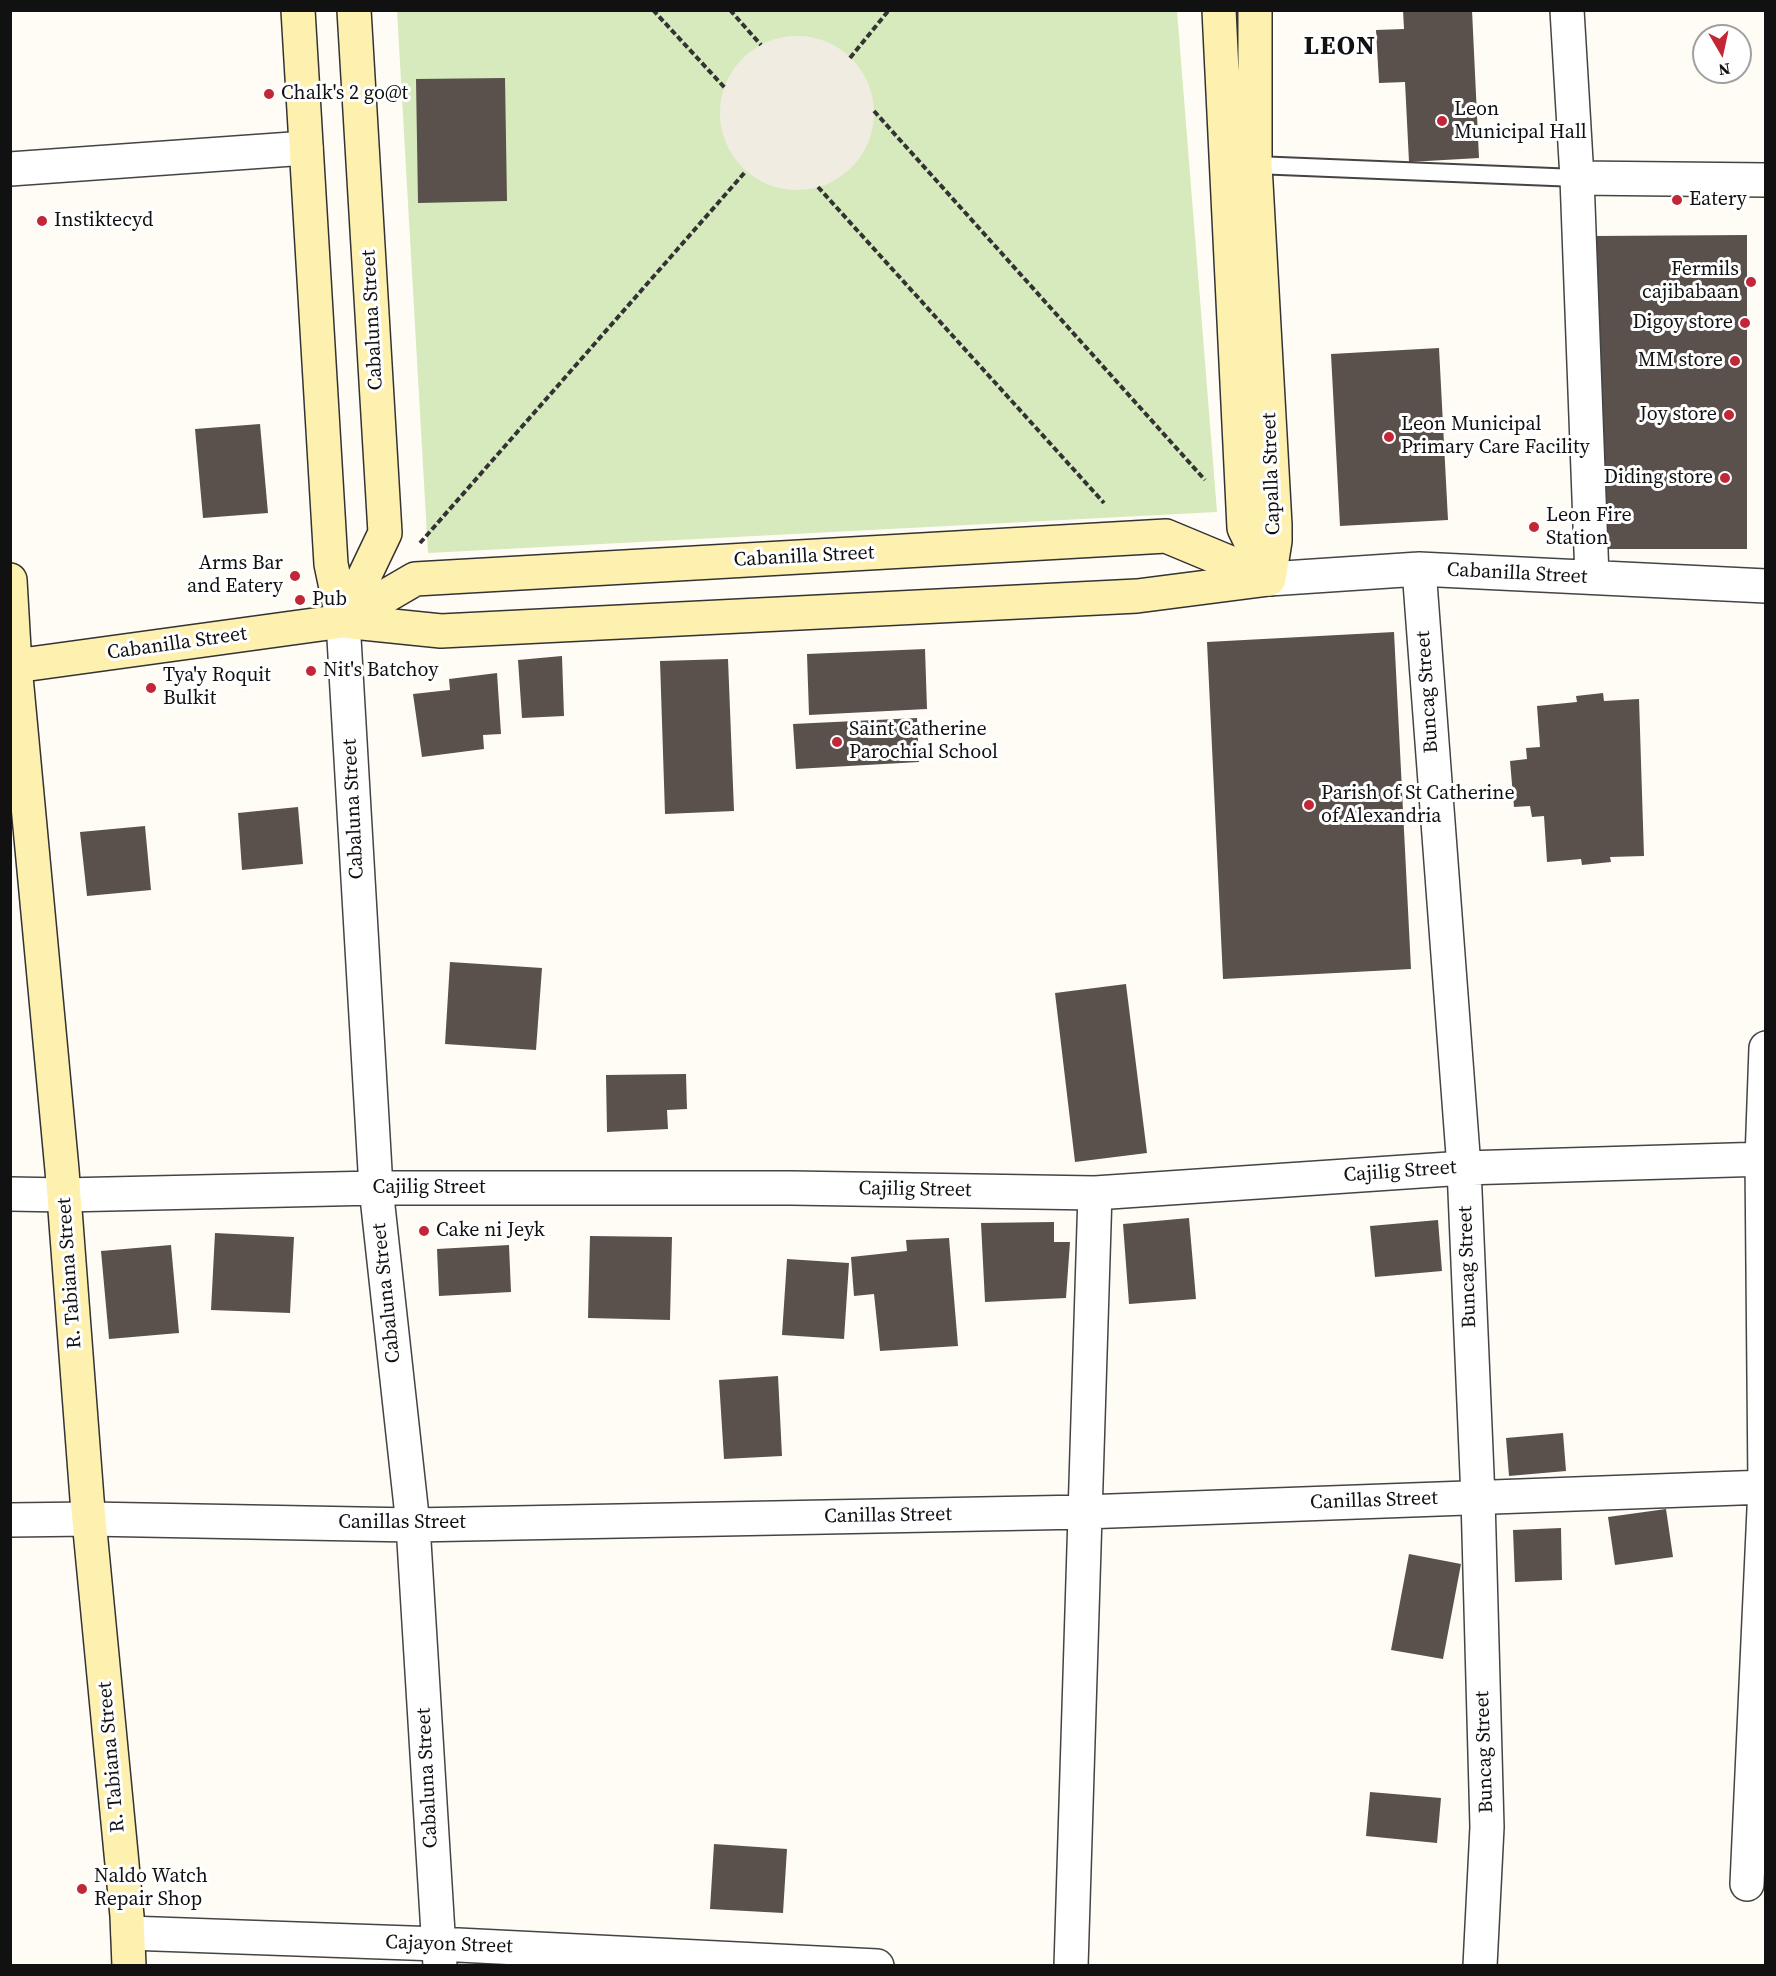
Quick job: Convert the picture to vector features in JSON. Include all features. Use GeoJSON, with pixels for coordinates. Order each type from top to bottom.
{"type":"FeatureCollection","features":[{"type":"Feature","properties":{"kind":"street","name":"Cabaluna Street"},"geometry":{"type":"LineString","coordinates":[[298,10],[331,564],[343,621],[376,1188],[413,1525],[439,1954]]}},
{"type":"Feature","properties":{"kind":"street","name":"Cabaluna Street"},"geometry":{"type":"LineString","coordinates":[[343,621],[386,533],[354,10]]}},
{"type":"Feature","properties":{"kind":"street","name":"Capalla Street"},"geometry":{"type":"LineString","coordinates":[[1219,10],[1244,528],[1269,579]]}},
{"type":"Feature","properties":{"kind":"street","name":"Capalla Street"},"geometry":{"type":"LineString","coordinates":[[1255,10],[1255,165],[1275,525],[1269,579]]}},
{"type":"Feature","properties":{"kind":"street"},"geometry":{"type":"LineString","coordinates":[[1567,10],[1592,577]]}},
{"type":"Feature","properties":{"kind":"street"},"geometry":{"type":"LineString","coordinates":[[10,169],[306,148]]}},
{"type":"Feature","properties":{"kind":"street"},"geometry":{"type":"LineString","coordinates":[[1576,178],[1766,180]]}},
{"type":"Feature","properties":{"kind":"street","name":"Cabanilla Street"},"geometry":{"type":"LineString","coordinates":[[343,621],[415,579],[1166,536],[1269,579]]}},
{"type":"Feature","properties":{"kind":"street","name":"Cabanilla Street"},"geometry":{"type":"LineString","coordinates":[[13,667],[343,621],[441,631],[1137,596],[1269,579],[1419,569],[1766,586]]}},
{"type":"Feature","properties":{"kind":"street","name":"Buncag Street"},"geometry":{"type":"LineString","coordinates":[[1419,569],[1464,1167],[1478,1498],[1487,1827],[1480,1965]]}},
{"type":"Feature","properties":{"kind":"street","name":"R. Tabiana Street"},"geometry":{"type":"LineString","coordinates":[[10,580],[13,667],[64,1195],[89,1519],[128,1933],[129,1965]]}},
{"type":"Feature","properties":{"kind":"street"},"geometry":{"type":"LineString","coordinates":[[1747,1884],[1766,1487],[1764,1159],[1766,1048]]}},
{"type":"Feature","properties":{"kind":"street","name":"Cajilig Street"},"geometry":{"type":"LineString","coordinates":[[10,1194],[64,1195],[376,1188],[791,1188],[1095,1193],[1464,1167],[1764,1159]]}},
{"type":"Feature","properties":{"kind":"street"},"geometry":{"type":"LineString","coordinates":[[1071,1965],[1095,1193]]}},
{"type":"Feature","properties":{"kind":"street","name":"Canillas Street"},"geometry":{"type":"LineString","coordinates":[[10,1520],[89,1519],[413,1525],[1084,1512],[1766,1487]]}},
{"type":"Feature","properties":{"kind":"street","name":"Cajayon Street"},"geometry":{"type":"LineString","coordinates":[[128,1933],[439,1954],[877,1965]]}},
{"type":"Feature","properties":{"kind":"lane"},"geometry":{"type":"LineString","coordinates":[[1255,165],[1576,178]]}},
{"type":"Feature","properties":{"kind":"path"},"geometry":{"type":"LineString","coordinates":[[653,10],[725,88]]}},
{"type":"Feature","properties":{"kind":"path"},"geometry":{"type":"LineString","coordinates":[[730,10],[761,45]]}},
{"type":"Feature","properties":{"kind":"path"},"geometry":{"type":"LineString","coordinates":[[850,58],[889,10]]}},
{"type":"Feature","properties":{"kind":"path"},"geometry":{"type":"LineString","coordinates":[[874,111],[1206,481]]}},
{"type":"Feature","properties":{"kind":"path"},"geometry":{"type":"LineString","coordinates":[[420,544],[746,171]]}},
{"type":"Feature","properties":{"kind":"path"},"geometry":{"type":"LineString","coordinates":[[818,186],[1109,509]]}},
{"type":"Feature","properties":{"kind":"green space"},"geometry":{"type":"Polygon","coordinates":[[[397,11],[1177,11],[1217,512],[428,553],[397,11]]]}},
{"type":"Feature","properties":{"kind":"shaded area"},"geometry":{"type":"Polygon","coordinates":[[[797,36],[826,42],[840,49],[851,59],[861,70],[868,84],[874,113],[868,142],[861,156],[851,167],[840,177],[826,184],[797,190],[768,184],[754,177],[743,167],[733,156],[726,142],[720,113],[726,84],[733,70],[743,59],[754,49],[768,42],[797,36]]]}},
{"type":"Feature","properties":{"kind":"building","name":"Leon Municipal Hall"},"geometry":{"type":"Polygon","coordinates":[[[1403,10],[1472,10],[1479,158],[1409,162],[1405,82],[1379,83],[1376,30],[1404,29],[1403,10]]]}},
{"type":"Feature","properties":{"kind":"building"},"geometry":{"type":"Polygon","coordinates":[[[505,78],[507,201],[418,203],[416,79],[505,78]]]}},
{"type":"Feature","properties":{"kind":"building"},"geometry":{"type":"Polygon","coordinates":[[[1747,235],[1747,549],[1595,549],[1594,236],[1747,235]]]}},
{"type":"Feature","properties":{"kind":"building","name":"Leon Municipal Primary Care Facility"},"geometry":{"type":"Polygon","coordinates":[[[1439,348],[1448,520],[1340,526],[1331,354],[1439,348]]]}},
{"type":"Feature","properties":{"kind":"building"},"geometry":{"type":"Polygon","coordinates":[[[260,424],[268,513],[203,518],[195,429],[260,424]]]}},
{"type":"Feature","properties":{"kind":"building","name":"Parish of St Catherine of Alexandria"},"geometry":{"type":"Polygon","coordinates":[[[1394,632],[1411,969],[1223,979],[1207,642],[1394,632]]]}},
{"type":"Feature","properties":{"kind":"building"},"geometry":{"type":"Polygon","coordinates":[[[925,649],[927,709],[809,715],[807,654],[925,649]]]}},
{"type":"Feature","properties":{"kind":"building"},"geometry":{"type":"Polygon","coordinates":[[[562,656],[564,716],[522,718],[518,660],[562,656]]]}},
{"type":"Feature","properties":{"kind":"building"},"geometry":{"type":"Polygon","coordinates":[[[728,659],[734,811],[665,814],[660,661],[728,659]]]}},
{"type":"Feature","properties":{"kind":"building"},"geometry":{"type":"Polygon","coordinates":[[[497,673],[501,734],[483,735],[484,749],[422,757],[413,694],[450,690],[449,679],[497,673]]]}},
{"type":"Feature","properties":{"kind":"building"},"geometry":{"type":"Polygon","coordinates":[[[1603,693],[1604,701],[1639,699],[1644,856],[1610,857],[1611,862],[1582,865],[1581,859],[1547,862],[1544,816],[1532,817],[1530,806],[1514,807],[1510,761],[1527,759],[1526,748],[1540,747],[1537,706],[1577,702],[1576,696],[1603,693]]]}},
{"type":"Feature","properties":{"kind":"building"},"geometry":{"type":"Polygon","coordinates":[[[917,718],[919,762],[796,769],[793,724],[917,718]]]}},
{"type":"Feature","properties":{"kind":"building"},"geometry":{"type":"Polygon","coordinates":[[[298,807],[303,864],[242,870],[238,813],[298,807]]]}},
{"type":"Feature","properties":{"kind":"building"},"geometry":{"type":"Polygon","coordinates":[[[145,826],[151,890],[87,896],[80,832],[145,826]]]}},
{"type":"Feature","properties":{"kind":"building"},"geometry":{"type":"Polygon","coordinates":[[[450,962],[542,968],[536,1050],[445,1044],[450,962]]]}},
{"type":"Feature","properties":{"kind":"building"},"geometry":{"type":"Polygon","coordinates":[[[1126,984],[1147,1153],[1075,1162],[1055,993],[1126,984]]]}},
{"type":"Feature","properties":{"kind":"building"},"geometry":{"type":"Polygon","coordinates":[[[686,1074],[687,1109],[667,1110],[668,1129],[607,1132],[606,1075],[686,1074]]]}},
{"type":"Feature","properties":{"kind":"building"},"geometry":{"type":"Polygon","coordinates":[[[1189,1218],[1196,1299],[1129,1304],[1123,1224],[1189,1218]]]}},
{"type":"Feature","properties":{"kind":"building"},"geometry":{"type":"Polygon","coordinates":[[[1438,1220],[1442,1271],[1375,1277],[1370,1226],[1438,1220]]]}},
{"type":"Feature","properties":{"kind":"building"},"geometry":{"type":"Polygon","coordinates":[[[1054,1222],[1054,1242],[1070,1242],[1066,1298],[985,1302],[981,1223],[1054,1222]]]}},
{"type":"Feature","properties":{"kind":"building"},"geometry":{"type":"Polygon","coordinates":[[[215,1233],[294,1237],[290,1313],[211,1310],[215,1233]]]}},
{"type":"Feature","properties":{"kind":"building"},"geometry":{"type":"Polygon","coordinates":[[[590,1236],[672,1237],[670,1320],[588,1318],[590,1236]]]}},
{"type":"Feature","properties":{"kind":"building"},"geometry":{"type":"Polygon","coordinates":[[[949,1238],[958,1346],[880,1351],[874,1294],[854,1296],[851,1257],[907,1251],[906,1240],[949,1238]]]}},
{"type":"Feature","properties":{"kind":"building"},"geometry":{"type":"Polygon","coordinates":[[[171,1245],[179,1333],[109,1339],[101,1251],[171,1245]]]}},
{"type":"Feature","properties":{"kind":"building"},"geometry":{"type":"Polygon","coordinates":[[[509,1245],[511,1292],[439,1296],[437,1249],[509,1245]]]}},
{"type":"Feature","properties":{"kind":"building"},"geometry":{"type":"Polygon","coordinates":[[[787,1259],[849,1263],[844,1339],[782,1335],[787,1259]]]}},
{"type":"Feature","properties":{"kind":"building"},"geometry":{"type":"Polygon","coordinates":[[[778,1376],[782,1456],[724,1459],[719,1380],[778,1376]]]}},
{"type":"Feature","properties":{"kind":"building"},"geometry":{"type":"Polygon","coordinates":[[[1563,1433],[1566,1471],[1509,1476],[1506,1438],[1563,1433]]]}},
{"type":"Feature","properties":{"kind":"building"},"geometry":{"type":"Polygon","coordinates":[[[1666,1509],[1673,1557],[1615,1565],[1608,1517],[1666,1509]]]}},
{"type":"Feature","properties":{"kind":"building"},"geometry":{"type":"Polygon","coordinates":[[[1561,1528],[1562,1580],[1515,1582],[1513,1530],[1561,1528]]]}},
{"type":"Feature","properties":{"kind":"building"},"geometry":{"type":"Polygon","coordinates":[[[1409,1554],[1461,1564],[1443,1659],[1391,1650],[1409,1554]]]}},
{"type":"Feature","properties":{"kind":"building"},"geometry":{"type":"Polygon","coordinates":[[[1370,1792],[1441,1798],[1437,1843],[1366,1836],[1370,1792]]]}},
{"type":"Feature","properties":{"kind":"building"},"geometry":{"type":"Polygon","coordinates":[[[714,1844],[787,1849],[783,1913],[710,1909],[714,1844]]]}},
{"type":"Feature","properties":{"kind":"place","name":"Chalk's 2 go@t"},"geometry":{"type":"Point","coordinates":[269,94]}},
{"type":"Feature","properties":{"kind":"place","name":"Leon Municipal Hall"},"geometry":{"type":"Point","coordinates":[1442,121]}},
{"type":"Feature","properties":{"kind":"place","name":"Eatery"},"geometry":{"type":"Point","coordinates":[1677,200]}},
{"type":"Feature","properties":{"kind":"place","name":"Instiktecyd"},"geometry":{"type":"Point","coordinates":[42,221]}},
{"type":"Feature","properties":{"kind":"place","name":"Fermils cajibabaan"},"geometry":{"type":"Point","coordinates":[1751,282]}},
{"type":"Feature","properties":{"kind":"place","name":"Digoy store"},"geometry":{"type":"Point","coordinates":[1745,323]}},
{"type":"Feature","properties":{"kind":"place","name":"MM store"},"geometry":{"type":"Point","coordinates":[1735,361]}},
{"type":"Feature","properties":{"kind":"place","name":"Joy store"},"geometry":{"type":"Point","coordinates":[1729,415]}},
{"type":"Feature","properties":{"kind":"place","name":"Leon Municipal Primary Care Facility"},"geometry":{"type":"Point","coordinates":[1389,437]}},
{"type":"Feature","properties":{"kind":"place","name":"Diding store"},"geometry":{"type":"Point","coordinates":[1725,478]}},
{"type":"Feature","properties":{"kind":"place","name":"Leon Fire Station"},"geometry":{"type":"Point","coordinates":[1534,527]}},
{"type":"Feature","properties":{"kind":"place","name":"Arms Bar and Eatery"},"geometry":{"type":"Point","coordinates":[295,576]}},
{"type":"Feature","properties":{"kind":"place","name":"Pub"},"geometry":{"type":"Point","coordinates":[300,600]}},
{"type":"Feature","properties":{"kind":"place","name":"Nit's Batchoy"},"geometry":{"type":"Point","coordinates":[311,671]}},
{"type":"Feature","properties":{"kind":"place","name":"Tya'y Roquit Bulkit"},"geometry":{"type":"Point","coordinates":[151,688]}},
{"type":"Feature","properties":{"kind":"place","name":"Saint Catherine Parochial School"},"geometry":{"type":"Point","coordinates":[837,742]}},
{"type":"Feature","properties":{"kind":"place","name":"Parish of St Catherine of Alexandria"},"geometry":{"type":"Point","coordinates":[1309,805]}},
{"type":"Feature","properties":{"kind":"place","name":"Cake ni Jeyk"},"geometry":{"type":"Point","coordinates":[424,1231]}},
{"type":"Feature","properties":{"kind":"place","name":"Naldo Watch Repair Shop"},"geometry":{"type":"Point","coordinates":[82,1889]}},
{"type":"Feature","properties":{"kind":"district","name":"LEON"},"geometry":{"type":"Point","coordinates":[1340,47]}}]}
